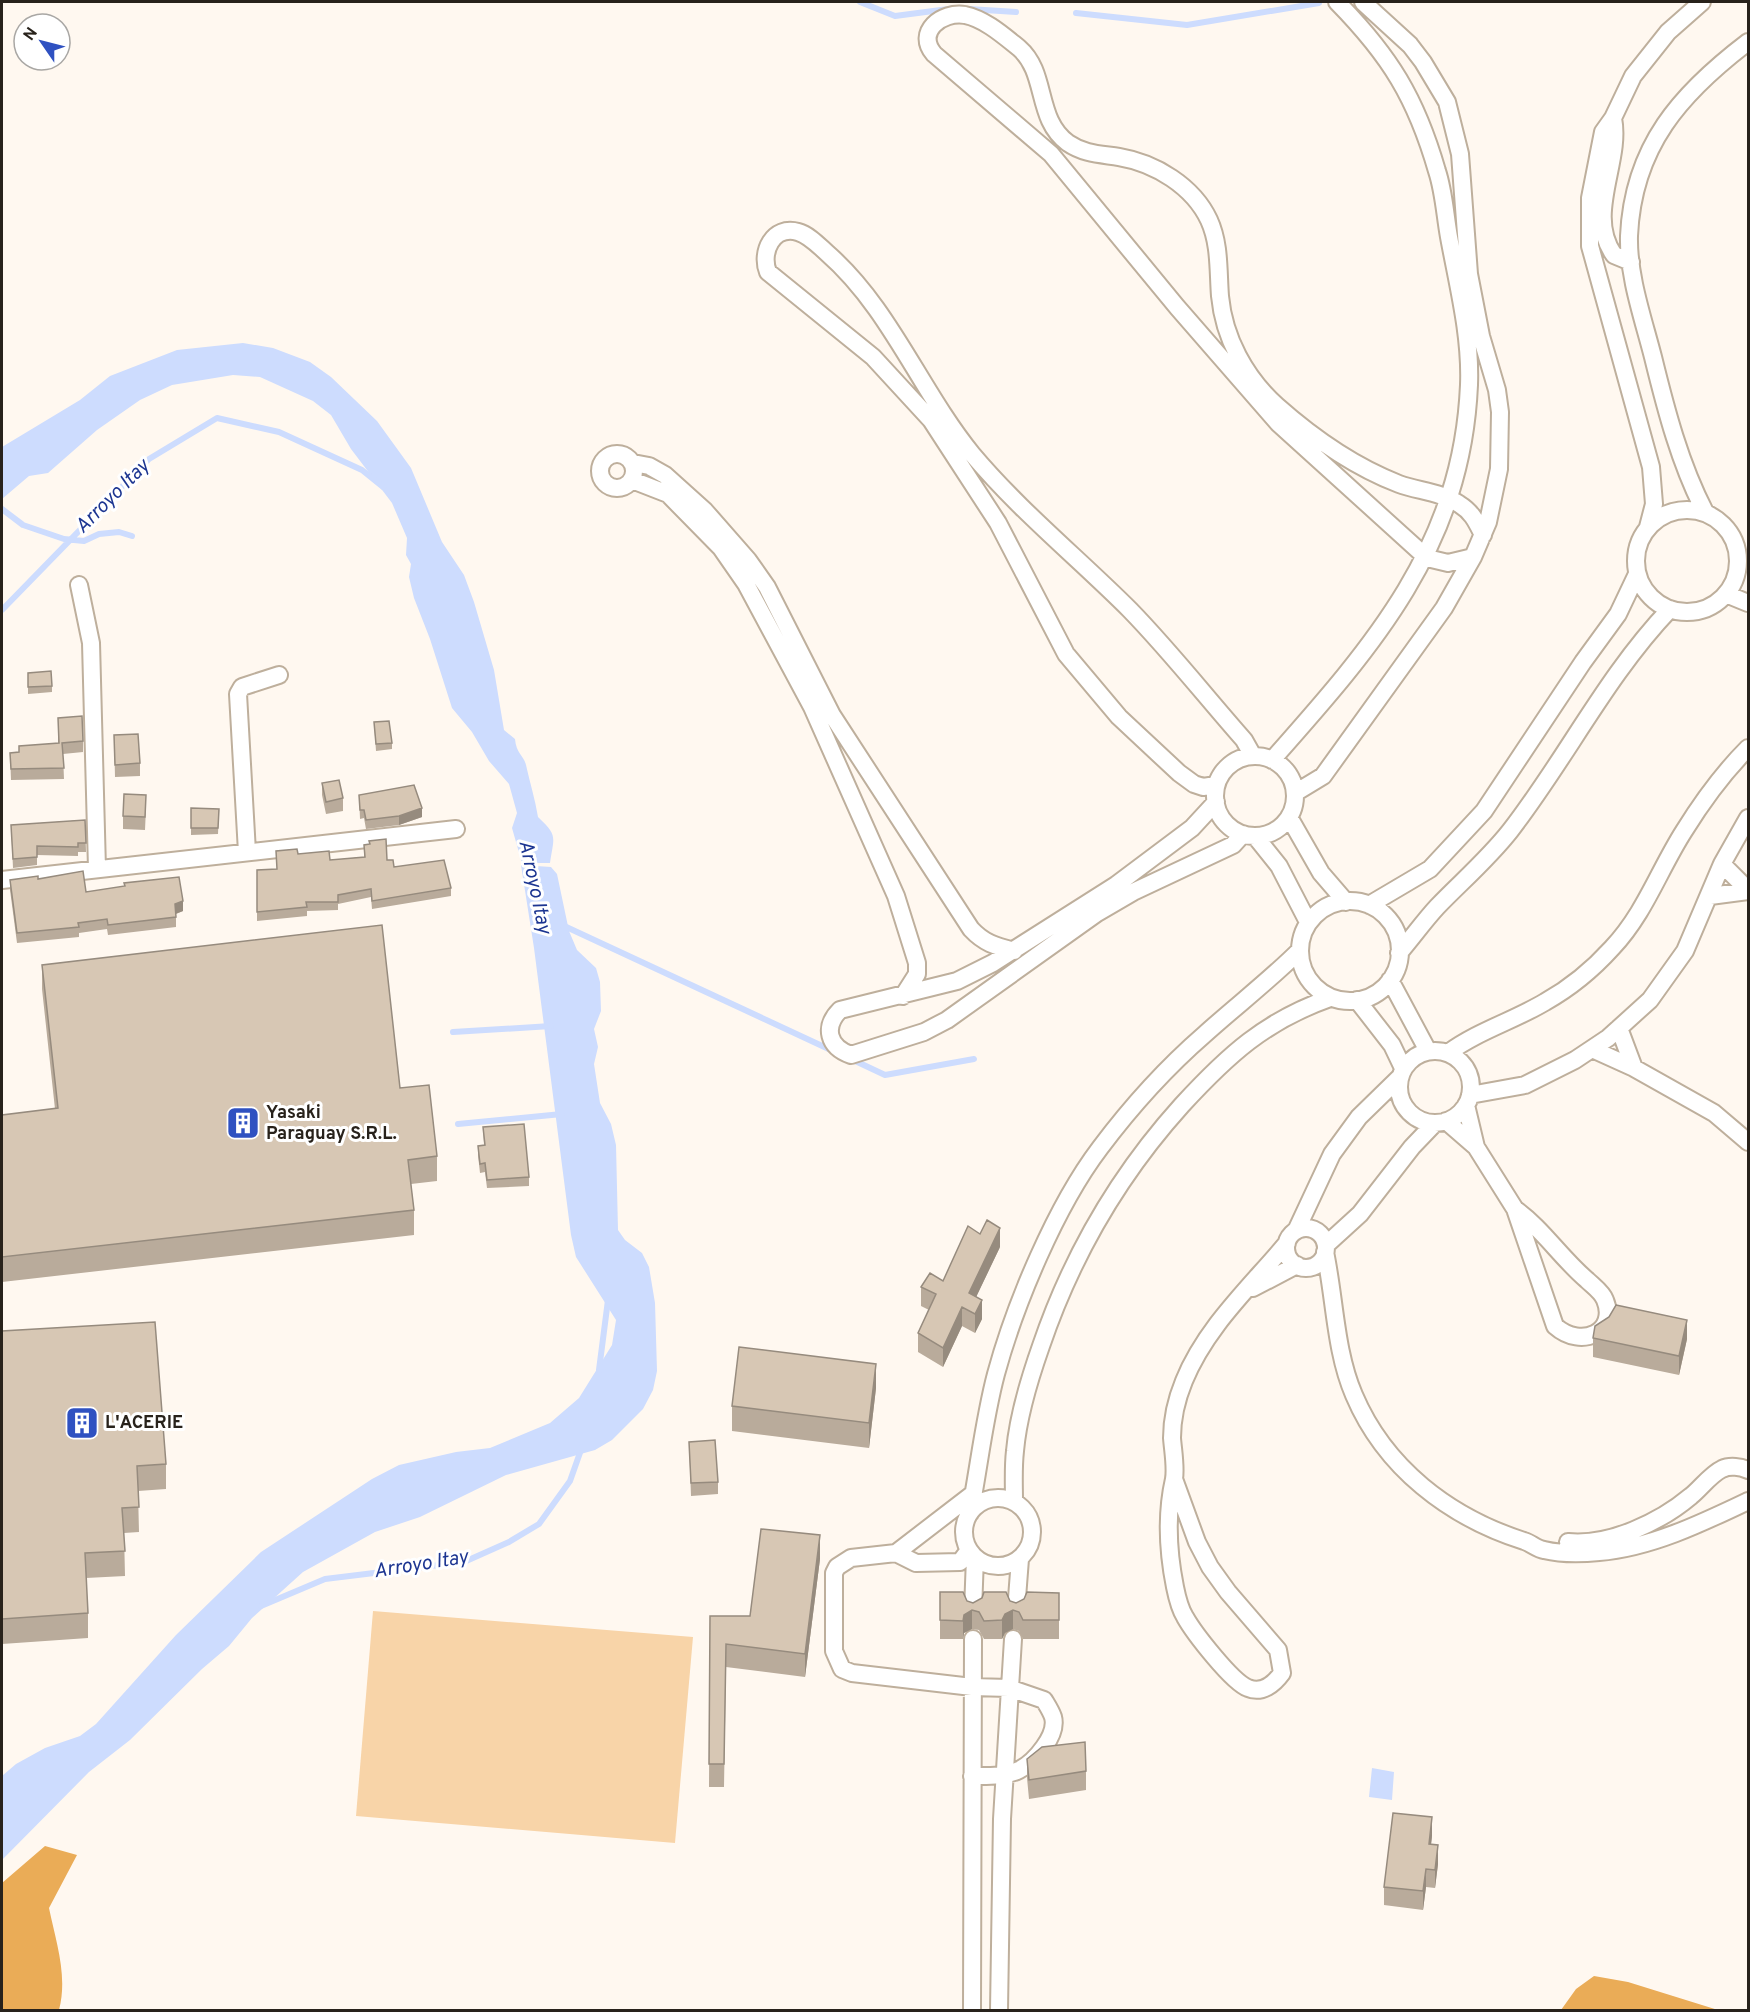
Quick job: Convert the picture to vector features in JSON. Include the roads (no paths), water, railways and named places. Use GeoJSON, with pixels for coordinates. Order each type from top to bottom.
{"type":"FeatureCollection","features":[{"type":"Feature","properties":{"kind":"street"},"geometry":{"type":"LineString","coordinates":[[1272,760],[1345,679],[1395,612],[1426,558],[1448,498],[1464,443],[1469,384],[1468,357],[1438,172],[1420,118],[1399,75],[1374,40],[1338,2]]}},
{"type":"Feature","properties":{"kind":"street"},"geometry":{"type":"LineString","coordinates":[[1295,793],[1323,776],[1444,608],[1483,535],[1498,469],[1500,412],[1469,274],[1460,154],[1447,102],[1423,62],[1389,23],[1363,2]]}},
{"type":"Feature","properties":{"kind":"street"},"geometry":{"type":"LineString","coordinates":[[1369,905],[1430,869],[1484,811],[1583,662],[1618,614],[1637,574],[1637,549],[1648,527],[1654,504],[1651,467],[1590,246],[1590,198],[1603,132],[1613,118],[1633,76],[1668,32],[1702,2]]}},
{"type":"Feature","properties":{"kind":"street"},"geometry":{"type":"LineString","coordinates":[[1473,557],[1448,563],[1426,558],[1278,423],[1184,315],[1051,154],[928,48],[929,32],[936,22],[946,15],[958,14],[968,16],[991,27],[1022,51],[1037,80],[1046,115],[1051,125],[1068,142],[1091,154],[1121,157],[1168,175],[1196,201],[1209,220],[1216,242],[1223,318],[1230,340],[1252,377],[1276,405],[1324,442],[1368,468],[1396,483],[1448,498],[1474,516],[1483,535]]}},
{"type":"Feature","properties":{"kind":"street"},"geometry":{"type":"LineString","coordinates":[[1637,574],[1649,596],[1670,609],[1682,612],[1706,608],[1726,594],[1744,562],[1725,526],[1705,512],[1687,476],[1668,413],[1631,262],[1629,237],[1635,194],[1647,157],[1660,131],[1677,106],[1708,72],[1749,42]]}},
{"type":"Feature","properties":{"kind":"street"},"geometry":{"type":"LineString","coordinates":[[1613,118],[1617,134],[1606,187],[1605,236],[1614,255],[1631,262]]}},
{"type":"Feature","properties":{"kind":"street"},"geometry":{"type":"LineString","coordinates":[[1216,793],[1179,773],[1119,717],[1066,654],[998,523],[931,420],[873,357],[768,272],[764,253],[767,245],[786,231],[797,231],[811,238],[854,279],[888,325],[938,408],[973,455],[1132,612],[1244,740],[1253,756]]}},
{"type":"Feature","properties":{"kind":"street"},"geometry":{"type":"LineString","coordinates":[[903,996],[917,974],[917,963],[900,907],[812,707],[746,584],[721,548],[668,494],[632,472],[649,466],[665,475],[705,511],[748,560],[767,587],[832,716],[971,928],[981,940],[990,945],[1014,951]]}},
{"type":"Feature","properties":{"kind":"street"},"geometry":{"type":"LineString","coordinates":[[1648,527],[1657,519],[1680,510],[1705,512]]}},
{"type":"Feature","properties":{"kind":"street"},"geometry":{"type":"LineString","coordinates":[[79,585],[91,643],[97,869]]}},
{"type":"Feature","properties":{"kind":"street"},"geometry":{"type":"LineString","coordinates":[[1726,594],[1749,603]]}},
{"type":"Feature","properties":{"kind":"street"},"geometry":{"type":"LineString","coordinates":[[1400,953],[1436,908],[1483,862],[1510,831],[1580,729],[1610,680],[1646,634],[1670,609]]}},
{"type":"Feature","properties":{"kind":"street"},"geometry":{"type":"LineString","coordinates":[[247,852],[238,694],[242,687],[279,675]]}},
{"type":"Feature","properties":{"kind":"street"},"geometry":{"type":"LineString","coordinates":[[1448,1053],[1468,1038],[1546,1002],[1582,977],[1613,948],[1637,918],[1683,832],[1714,788],[1749,748]]}},
{"type":"Feature","properties":{"kind":"street"},"geometry":{"type":"LineString","coordinates":[[1253,756],[1272,760],[1286,770],[1295,793],[1289,817],[1274,830],[1249,835],[1233,845],[1133,891],[1097,913],[939,1024],[924,1032],[851,1054],[833,1044],[829,1032],[830,1024],[840,1010],[957,981],[1014,951],[1125,878],[1192,828],[1216,793],[1230,765],[1253,756]]}},
{"type":"Feature","properties":{"kind":"street"},"geometry":{"type":"LineString","coordinates":[[1216,793],[1223,820],[1249,835],[1279,866],[1308,922]]}},
{"type":"Feature","properties":{"kind":"street"},"geometry":{"type":"LineString","coordinates":[[1289,817],[1302,844],[1321,873],[1346,902]]}},
{"type":"Feature","properties":{"kind":"street"},"geometry":{"type":"LineString","coordinates":[[1468,1100],[1525,1085],[1592,1049],[1650,1000],[1685,951],[1722,864],[1749,818]]}},
{"type":"Feature","properties":{"kind":"street"},"geometry":{"type":"LineString","coordinates":[[2,880],[456,828]]}},
{"type":"Feature","properties":{"kind":"street"},"geometry":{"type":"LineString","coordinates":[[1722,864],[1749,890]]}},
{"type":"Feature","properties":{"kind":"street"},"geometry":{"type":"LineString","coordinates":[[1710,896],[1749,890]]}},
{"type":"Feature","properties":{"kind":"street"},"geometry":{"type":"LineString","coordinates":[[1346,902],[1369,905],[1380,911],[1392,924],[1399,941],[1398,965],[1390,980],[1376,994],[1357,1000],[1342,1001],[1330,998],[1311,984],[1304,973],[1300,950],[1308,922],[1323,909],[1346,902]]}},
{"type":"Feature","properties":{"kind":"street"},"geometry":{"type":"LineString","coordinates":[[973,1611],[972,1554],[964,1531],[970,1513],[996,1375],[1043,1248],[1099,1149],[1170,1069],[1204,1035],[1267,983],[1300,950]]}},
{"type":"Feature","properties":{"kind":"street"},"geometry":{"type":"LineString","coordinates":[[1390,980],[1428,1051]]}},
{"type":"Feature","properties":{"kind":"street"},"geometry":{"type":"LineString","coordinates":[[1014,1501],[1015,1451],[1028,1383],[1073,1263],[1104,1206],[1160,1129],[1226,1059],[1260,1031],[1294,1010],[1330,998]]}},
{"type":"Feature","properties":{"kind":"street"},"geometry":{"type":"LineString","coordinates":[[1357,1000],[1392,1045],[1401,1073],[1400,1099],[1405,1108],[1421,1121],[1440,1122],[1476,1147]]}},
{"type":"Feature","properties":{"kind":"street"},"geometry":{"type":"LineString","coordinates":[[1619,1028],[1634,1068]]}},
{"type":"Feature","properties":{"kind":"street"},"geometry":{"type":"LineString","coordinates":[[1592,1049],[1634,1068],[1714,1113],[1749,1142]]}},
{"type":"Feature","properties":{"kind":"street"},"geometry":{"type":"LineString","coordinates":[[1174,1479],[1179,1487],[1197,1542],[1210,1567],[1227,1592],[1278,1650],[1281,1673],[1275,1682],[1265,1688],[1255,1690],[1246,1688],[1235,1679],[1203,1643],[1184,1616],[1175,1588],[1168,1527],[1169,1496],[1174,1479],[1172,1435],[1184,1381],[1208,1335],[1291,1237],[1332,1154],[1359,1117],[1418,1054],[1428,1051],[1448,1053],[1465,1065],[1471,1085],[1468,1100],[1460,1113],[1440,1122],[1412,1147],[1360,1214],[1325,1249],[1322,1260],[1303,1266],[1246,1292]]}},
{"type":"Feature","properties":{"kind":"street"},"geometry":{"type":"LineString","coordinates":[[1468,1100],[1476,1147],[1515,1209],[1560,1256],[1599,1290],[1606,1301],[1607,1315],[1601,1329],[1591,1337],[1576,1339],[1566,1336],[1555,1326],[1515,1209]]}},
{"type":"Feature","properties":{"kind":"street"},"geometry":{"type":"LineString","coordinates":[[1291,1237],[1311,1228],[1318,1232],[1325,1249],[1334,1294],[1341,1350],[1353,1394],[1375,1436],[1404,1471],[1437,1499],[1471,1520],[1528,1542],[1542,1550],[1568,1553],[1622,1548],[1651,1542],[1749,1501]]}},
{"type":"Feature","properties":{"kind":"street"},"geometry":{"type":"LineString","coordinates":[[1291,1237],[1289,1258],[1303,1266],[1334,1294]]}},
{"type":"Feature","properties":{"kind":"street"},"geometry":{"type":"LineString","coordinates":[[1528,1542],[1573,1543],[1618,1535],[1661,1518],[1690,1497],[1721,1469],[1741,1467],[1749,1470]]}},
{"type":"Feature","properties":{"kind":"street"},"geometry":{"type":"LineString","coordinates":[[972,1776],[1004,1775],[1020,1770],[1036,1756],[1052,1734],[1053,1718],[1044,1700],[1009,1688],[972,1687],[842,1669],[834,1651],[834,1573],[842,1562],[851,1558],[896,1553],[974,1493]]}},
{"type":"Feature","properties":{"kind":"street"},"geometry":{"type":"LineString","coordinates":[[970,1513],[977,1505],[995,1498],[1014,1501],[1028,1514],[1032,1524],[1031,1543],[1020,1559],[1011,1564],[992,1566],[972,1554]]}},
{"type":"Feature","properties":{"kind":"street"},"geometry":{"type":"LineString","coordinates":[[896,1553],[916,1563],[960,1562],[972,1554]]}},
{"type":"Feature","properties":{"kind":"street"},"geometry":{"type":"LineString","coordinates":[[1016,1611],[1020,1559]]}},
{"type":"Feature","properties":{"kind":"street"},"geometry":{"type":"LineString","coordinates":[[972,2010],[973,1639]]}},
{"type":"Feature","properties":{"kind":"street"},"geometry":{"type":"LineString","coordinates":[[999,2010],[1004,1775],[1013,1639]]}},
{"type":"Feature","properties":{"kind":"water"},"geometry":{"type":"Polygon","coordinates":[[[243,343],[273,348],[310,362],[331,377],[377,421],[411,468],[442,542],[464,575],[474,602],[494,670],[504,730],[515,739],[526,765],[538,817],[552,833],[553,847],[550,863],[522,863],[512,828],[517,813],[509,784],[489,761],[472,732],[452,708],[414,598],[409,577],[411,564],[406,555],[407,538],[392,503],[351,449],[331,415],[313,401],[260,377],[233,375],[172,385],[140,400],[97,430],[48,473],[29,476],[2,499],[2,447],[80,400],[110,376],[177,350],[243,343]]]}},
{"type":"Feature","properties":{"kind":"water"},"geometry":{"type":"Polygon","coordinates":[[[521,865],[551,867],[557,874],[569,931],[577,950],[596,968],[600,982],[601,1011],[594,1029],[598,1047],[594,1064],[600,1103],[611,1124],[616,1145],[618,1230],[625,1240],[642,1253],[649,1267],[655,1303],[657,1371],[653,1390],[643,1409],[612,1440],[595,1450],[506,1475],[420,1517],[375,1532],[303,1572],[252,1618],[229,1646],[202,1669],[130,1740],[89,1772],[2,1860],[2,1776],[16,1764],[45,1748],[80,1736],[96,1724],[176,1635],[261,1552],[372,1479],[399,1465],[456,1452],[490,1448],[550,1423],[579,1398],[612,1345],[616,1320],[576,1257],[571,1235],[521,865]]]}},
{"type":"Feature","properties":{"kind":"water"},"geometry":{"type":"Polygon","coordinates":[[[1372,1768],[1394,1772],[1392,1800],[1369,1797],[1372,1768]]]}},
{"type":"Feature","properties":{"kind":"waterway"},"geometry":{"type":"LineString","coordinates":[[860,2],[895,16],[956,8]]}},
{"type":"Feature","properties":{"kind":"waterway"},"geometry":{"type":"LineString","coordinates":[[1076,13],[1187,25],[1319,3]]}},
{"type":"Feature","properties":{"kind":"waterway"},"geometry":{"type":"LineString","coordinates":[[969,9],[1016,12]]}},
{"type":"Feature","properties":{"kind":"waterway","name":"Arroyo Itay"},"geometry":{"type":"LineString","coordinates":[[2,610],[149,459],[217,418],[279,432],[362,470],[383,487]]}},
{"type":"Feature","properties":{"kind":"waterway"},"geometry":{"type":"LineString","coordinates":[[2,509],[23,525],[64,539],[84,541],[99,534],[119,532],[132,536]]}},
{"type":"Feature","properties":{"kind":"waterway"},"geometry":{"type":"LineString","coordinates":[[562,925],[833,1051]]}},
{"type":"Feature","properties":{"kind":"waterway"},"geometry":{"type":"LineString","coordinates":[[453,1032],[551,1026]]}},
{"type":"Feature","properties":{"kind":"waterway"},"geometry":{"type":"LineString","coordinates":[[851,1059],[885,1075],[974,1059]]}},
{"type":"Feature","properties":{"kind":"waterway"},"geometry":{"type":"LineString","coordinates":[[458,1124],[562,1114]]}},
{"type":"Feature","properties":{"kind":"waterway","name":"Arroyo Itay"},"geometry":{"type":"LineString","coordinates":[[599,1370],[608,1300]]}},
{"type":"Feature","properties":{"kind":"waterway","name":"Arroyo Itay"},"geometry":{"type":"LineString","coordinates":[[261,1606],[325,1579],[464,1562],[509,1542],[539,1524],[570,1481],[582,1447]]}},
{"type":"Feature","properties":{"kind":"place","name":"Yasaki Paraguay S.R.L."},"geometry":{"type":"Point","coordinates":[243,1123]}},
{"type":"Feature","properties":{"kind":"place","name":"L'ACERIE"},"geometry":{"type":"Point","coordinates":[82,1423]}}]}
